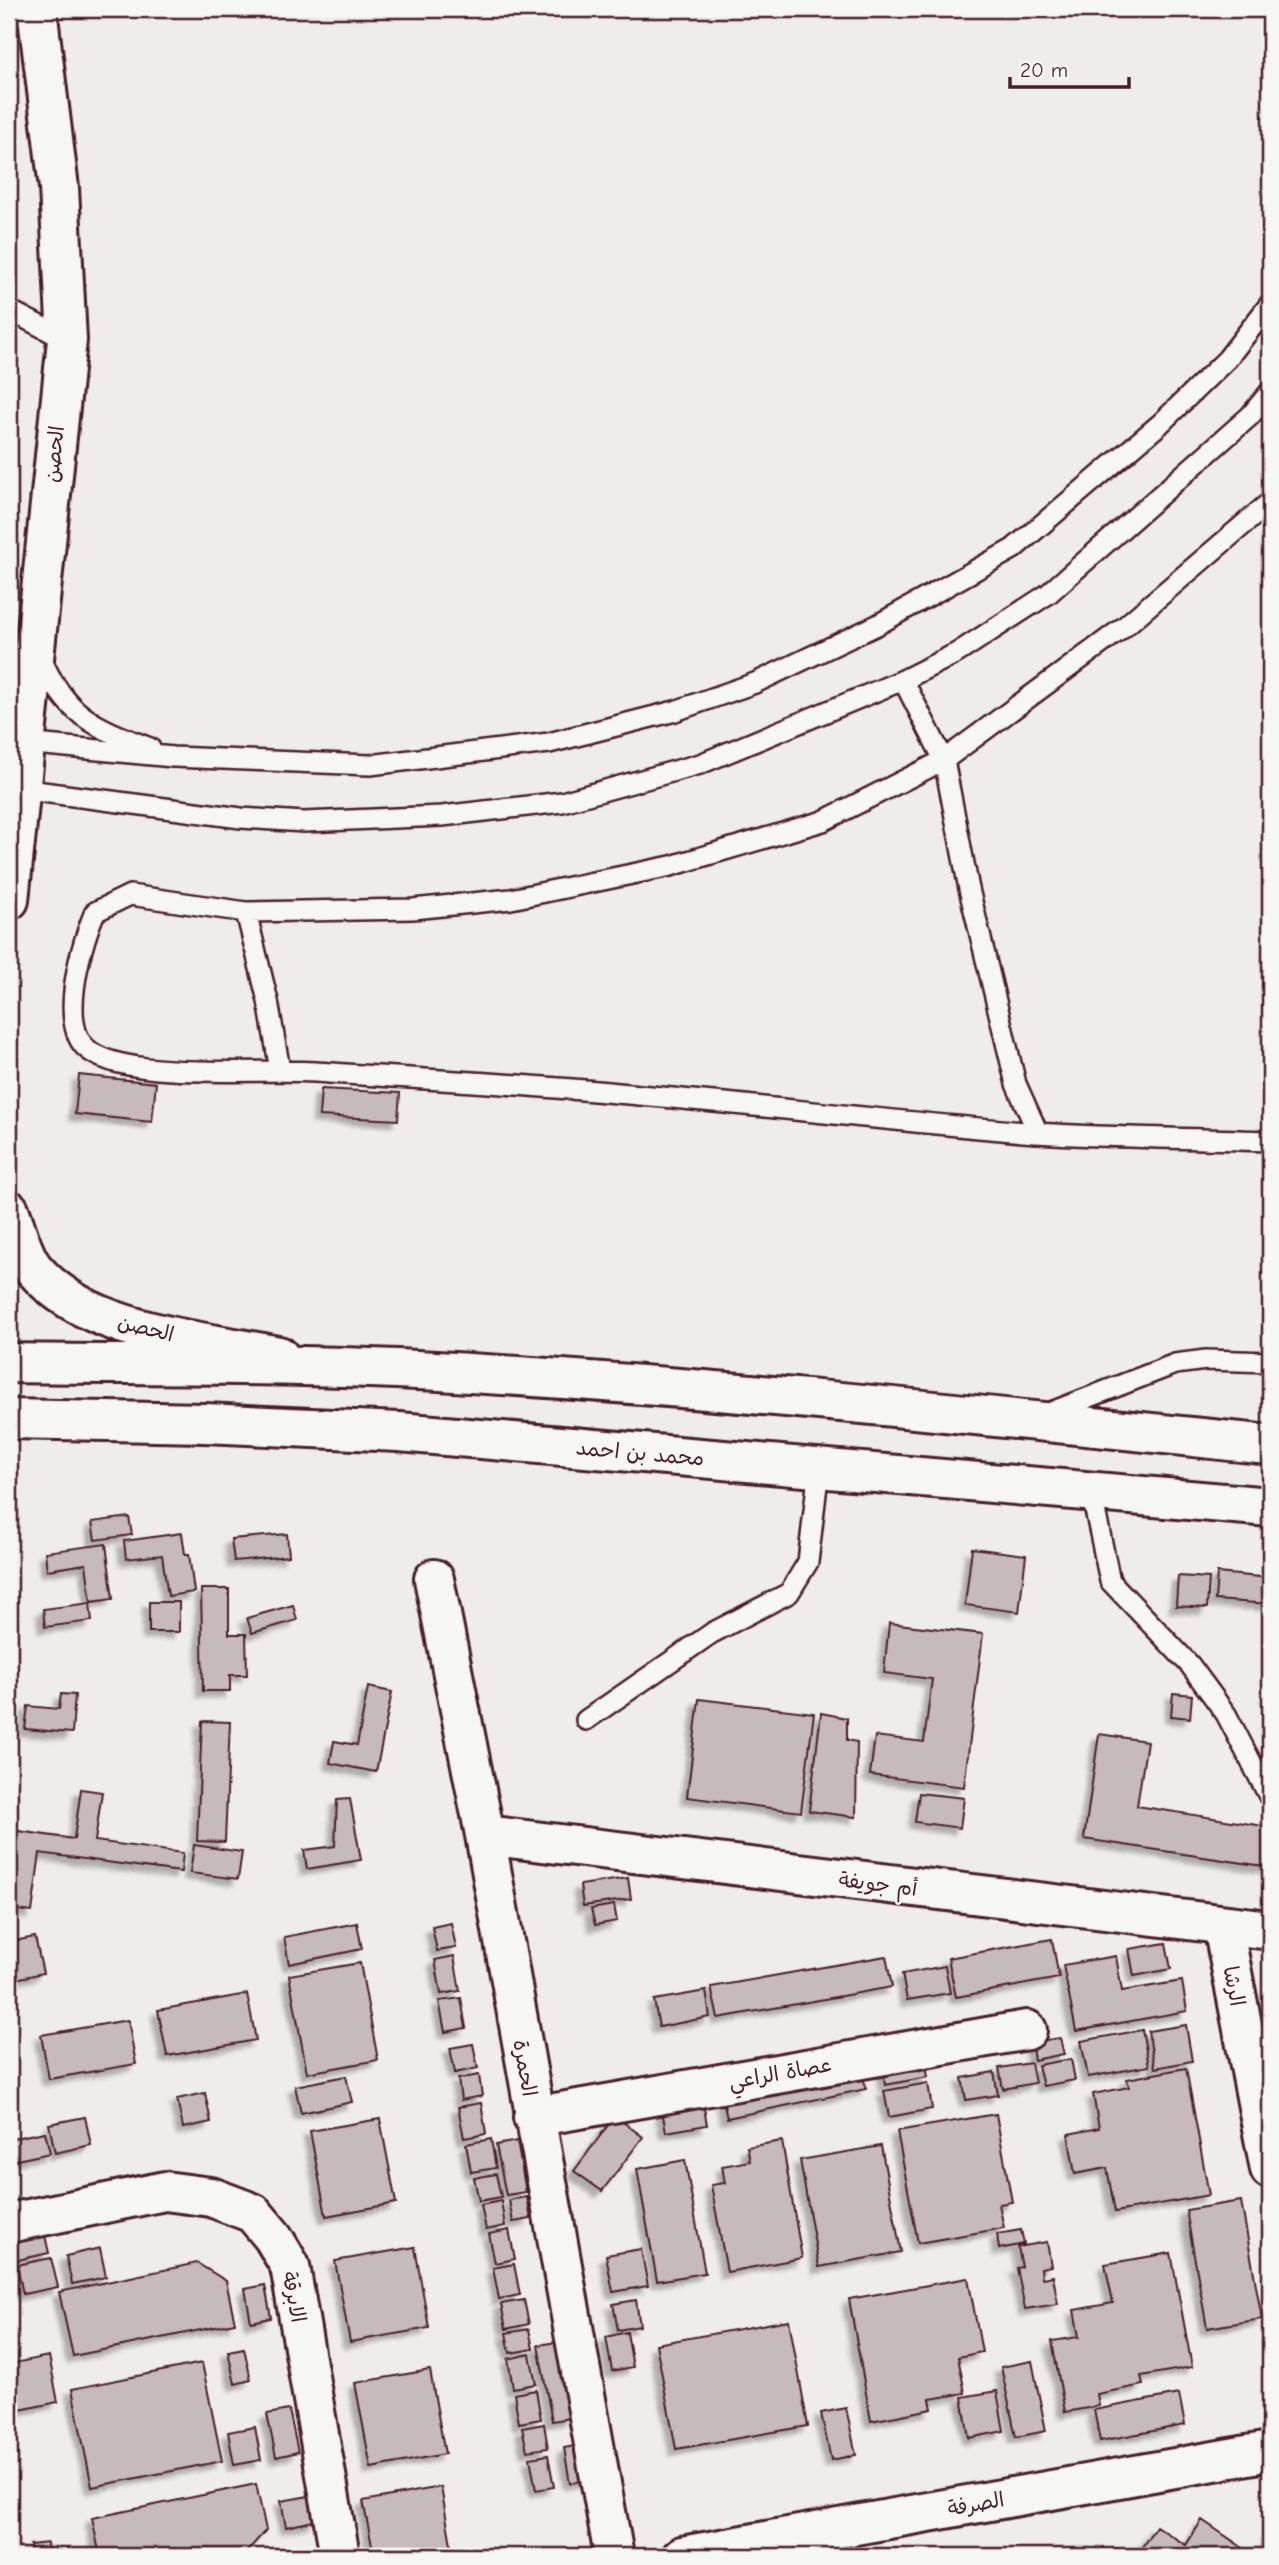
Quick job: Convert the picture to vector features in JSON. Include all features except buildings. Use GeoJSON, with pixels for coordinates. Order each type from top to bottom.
{"type":"FeatureCollection","features":[{"type":"Feature","properties":{"kind":"street","name":"الحصن"},"geometry":{"type":"LineString","coordinates":[[9,900],[66,340],[59,188],[37,9]]}},
{"type":"Feature","properties":{"kind":"street","name":"الحصن"},"geometry":{"type":"LineString","coordinates":[[9,1210],[33,1268],[75,1303],[125,1326],[336,1367]]}},
{"type":"Feature","properties":{"kind":"street"},"geometry":{"type":"LineString","coordinates":[[9,1363],[336,1367],[682,1388],[1270,1445]]}},
{"type":"Feature","properties":{"kind":"street","name":"محمد بن احمد"},"geometry":{"type":"LineString","coordinates":[[9,1419],[205,1423],[399,1432],[1261,1508]]}},
{"type":"Feature","properties":{"kind":"street","name":"الحمرة"},"geometry":{"type":"LineString","coordinates":[[434,1579],[485,1835],[533,2117],[614,2556]]}},
{"type":"Feature","properties":{"kind":"street","name":"أم جويفة"},"geometry":{"type":"LineString","coordinates":[[485,1835],[1270,1930]]}},
{"type":"Feature","properties":{"kind":"street","name":"الرشا"},"geometry":{"type":"LineString","coordinates":[[1223,1926],[1270,2169]]}},
{"type":"Feature","properties":{"kind":"street","name":"عصاة الراعي"},"geometry":{"type":"LineString","coordinates":[[533,2117],[1027,2030]]}},
{"type":"Feature","properties":{"kind":"street","name":"الابرقة"},"geometry":{"type":"LineString","coordinates":[[9,2223],[165,2191],[211,2197],[253,2213],[273,2237],[290,2266],[340,2556]]}},
{"type":"Feature","properties":{"kind":"street","name":"الصرفة"},"geometry":{"type":"LineString","coordinates":[[682,2556],[1270,2451]]}},
{"type":"Feature","properties":{"kind":"lane"},"geometry":{"type":"LineString","coordinates":[[24,743],[173,757],[370,765],[549,743],[675,711],[755,683],[877,625],[1013,549],[1160,424],[1227,359],[1270,304]]}},
{"type":"Feature","properties":{"kind":"lane"},"geometry":{"type":"LineString","coordinates":[[9,310],[66,340]]}},
{"type":"Feature","properties":{"kind":"lane"},"geometry":{"type":"LineString","coordinates":[[20,789],[241,818],[304,822],[442,816],[562,802],[700,764],[903,680],[957,653],[1048,594],[1250,416],[1270,392]]}},
{"type":"Feature","properties":{"kind":"lane"},"geometry":{"type":"LineString","coordinates":[[1270,502],[1124,627],[944,760],[894,788],[823,821],[671,866],[510,899],[413,909],[247,912],[130,895],[95,912],[83,939],[73,999],[75,1032],[86,1048],[102,1057],[142,1068],[280,1070],[624,1093],[1038,1133],[1270,1141]]}},
{"type":"Feature","properties":{"kind":"lane"},"geometry":{"type":"LineString","coordinates":[[36,630],[40,655],[48,674],[60,695],[79,716],[104,730],[173,757]]}},
{"type":"Feature","properties":{"kind":"lane"},"geometry":{"type":"LineString","coordinates":[[903,680],[944,760],[969,889],[1016,1084],[1038,1133]]}},
{"type":"Feature","properties":{"kind":"lane"},"geometry":{"type":"LineString","coordinates":[[247,912],[268,1001],[280,1070]]}},
{"type":"Feature","properties":{"kind":"lane"},"geometry":{"type":"LineString","coordinates":[[1028,1420],[1175,1364],[1206,1360],[1270,1362]]}},
{"type":"Feature","properties":{"kind":"lane"},"geometry":{"type":"LineString","coordinates":[[586,1720],[712,1633],[789,1593],[808,1562],[819,1468]]}},
{"type":"Feature","properties":{"kind":"lane"},"geometry":{"type":"LineString","coordinates":[[1091,1491],[1110,1581],[1190,1665],[1226,1714],[1270,1798]]}}]}
